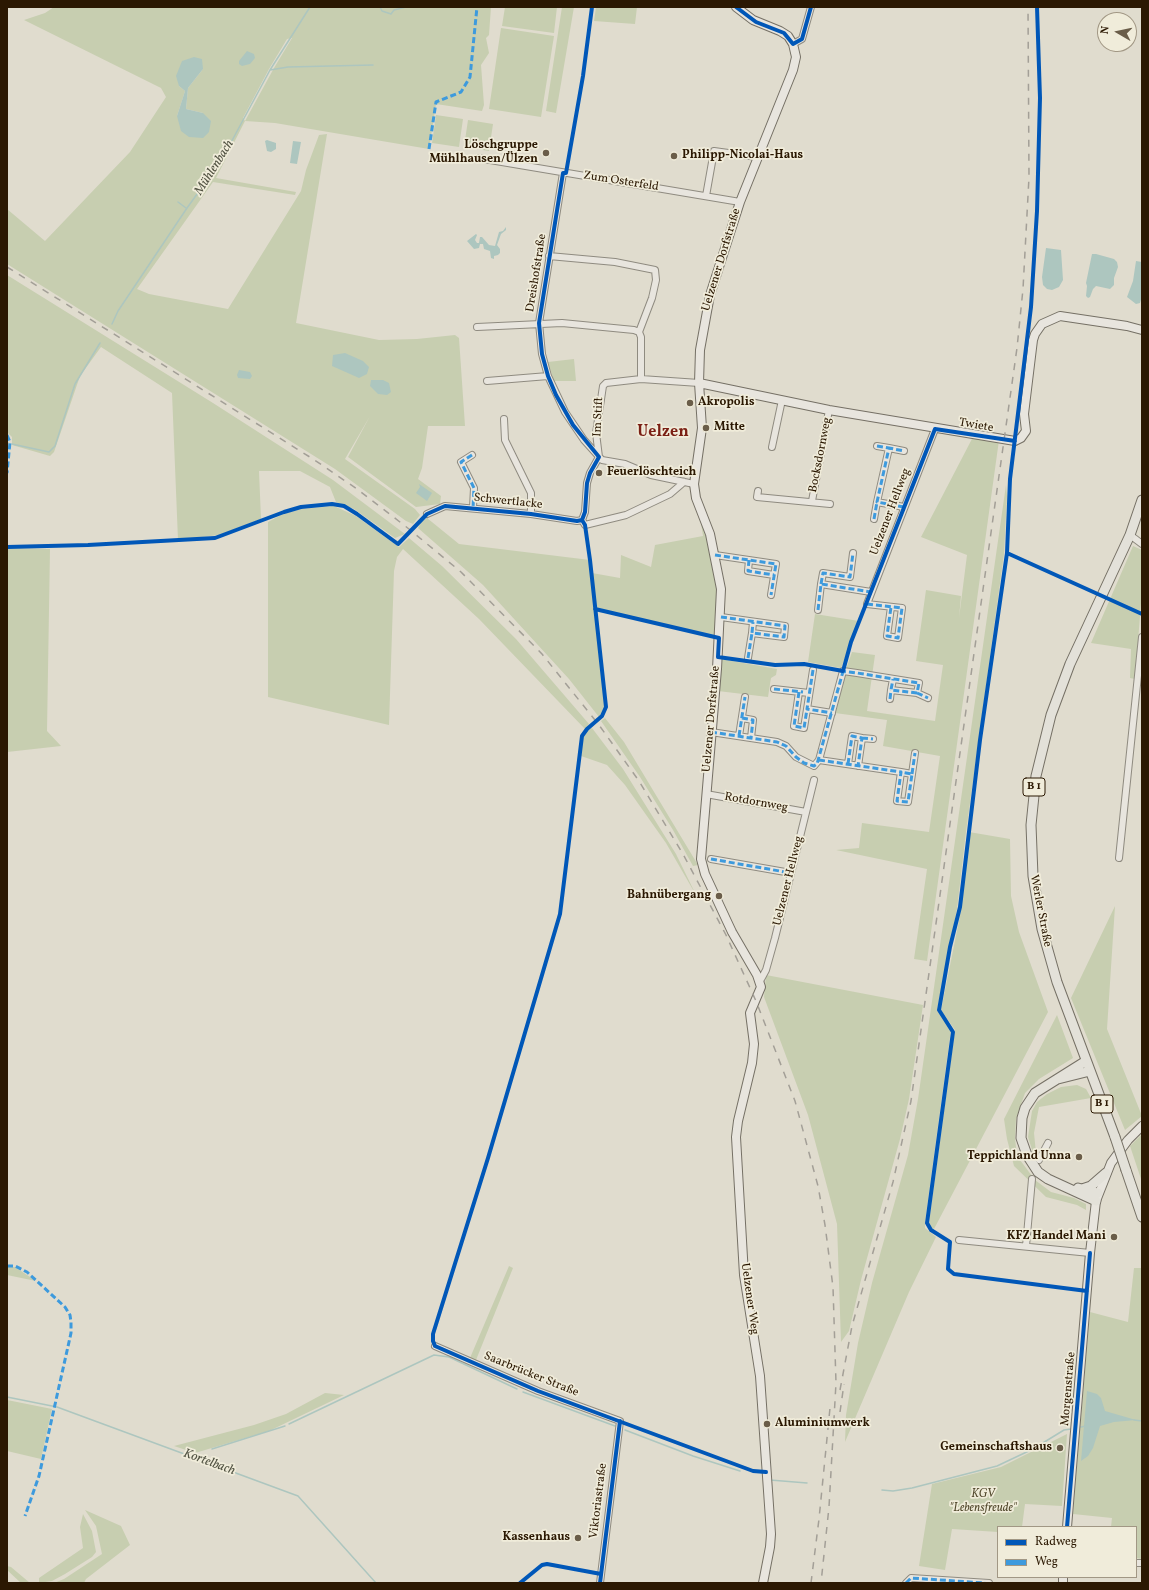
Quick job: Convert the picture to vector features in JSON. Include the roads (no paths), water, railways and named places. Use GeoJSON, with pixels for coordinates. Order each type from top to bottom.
{"type":"FeatureCollection","features":[{"type":"Feature","properties":{"kind":"main road","name":"B 1"},"geometry":{"type":"LineString","coordinates":[[1130,535],[1142,500]]}},
{"type":"Feature","properties":{"kind":"main road","name":"Werler Straße"},"geometry":{"type":"LineString","coordinates":[[1130,535],[1070,664],[1051,715],[1040,755],[1033,795],[1031,844],[1033,876],[1042,929],[1057,982],[1115,1137],[1142,1218]]}},
{"type":"Feature","properties":{"kind":"main road"},"geometry":{"type":"LineString","coordinates":[[1086,1061],[1035,1093],[1025,1108],[1021,1138],[1027,1155],[1038,1172],[1060,1184],[1097,1197]]}},
{"type":"Feature","properties":{"kind":"main road"},"geometry":{"type":"LineString","coordinates":[[1052,1081],[1077,1076],[1090,1071]]}},
{"type":"Feature","properties":{"kind":"main road"},"geometry":{"type":"LineString","coordinates":[[1082,1189],[1091,1186],[1106,1173]]}},
{"type":"Feature","properties":{"kind":"main road"},"geometry":{"type":"LineString","coordinates":[[1060,1184],[1082,1189],[1097,1197]]}},
{"type":"Feature","properties":{"kind":"street"},"geometry":{"type":"LineString","coordinates":[[736,7],[753,20],[784,33],[793,44],[802,39],[811,7]]}},
{"type":"Feature","properties":{"kind":"street","name":"Uelzener Dorfstraße"},"geometry":{"type":"LineString","coordinates":[[760,981],[735,938],[703,869],[701,852],[721,617],[721,590],[715,555],[707,524],[696,498],[694,484],[702,433],[699,383],[700,350],[706,310],[740,202],[795,63],[793,44]]}},
{"type":"Feature","properties":{"kind":"street"},"geometry":{"type":"LineString","coordinates":[[706,196],[714,151],[757,158]]}},
{"type":"Feature","properties":{"kind":"street","name":"Zum Osterfeld"},"geometry":{"type":"LineString","coordinates":[[478,158],[740,202]]}},
{"type":"Feature","properties":{"kind":"street","name":"Dreishofstraße"},"geometry":{"type":"LineString","coordinates":[[563,173],[539,323],[542,354],[548,376],[565,412],[584,440],[599,457]]}},
{"type":"Feature","properties":{"kind":"street"},"geometry":{"type":"LineString","coordinates":[[549,256],[615,262],[655,270],[657,275],[652,298],[639,332],[642,353],[640,379]]}},
{"type":"Feature","properties":{"kind":"street","name":"Twiete"},"geometry":{"type":"LineString","coordinates":[[699,383],[830,410],[1008,441],[1018,440],[1026,431],[1024,414],[1033,340],[1042,324],[1060,316],[1127,326],[1142,330]]}},
{"type":"Feature","properties":{"kind":"street"},"geometry":{"type":"LineString","coordinates":[[539,323],[584,324],[639,332]]}},
{"type":"Feature","properties":{"kind":"street","name":"Dreishofstraße"},"geometry":{"type":"LineString","coordinates":[[477,327],[539,323]]}},
{"type":"Feature","properties":{"kind":"street","name":"Twiete"},"geometry":{"type":"LineString","coordinates":[[1127,326],[1142,325]]}},
{"type":"Feature","properties":{"kind":"street"},"geometry":{"type":"LineString","coordinates":[[487,380],[548,376]]}},
{"type":"Feature","properties":{"kind":"street","name":"Im Stift"},"geometry":{"type":"LineString","coordinates":[[599,457],[596,433],[603,386],[606,383],[640,379],[699,383]]}},
{"type":"Feature","properties":{"kind":"street"},"geometry":{"type":"LineString","coordinates":[[772,447],[782,400]]}},
{"type":"Feature","properties":{"kind":"street","name":"Bocksdornweg"},"geometry":{"type":"LineString","coordinates":[[812,501],[830,410]]}},
{"type":"Feature","properties":{"kind":"street"},"geometry":{"type":"LineString","coordinates":[[504,419],[505,440],[532,493],[531,514]]}},
{"type":"Feature","properties":{"kind":"street","name":"Uelzener Hellweg"},"geometry":{"type":"LineString","coordinates":[[891,607],[866,604],[935,428]]}},
{"type":"Feature","properties":{"kind":"street"},"geometry":{"type":"LineString","coordinates":[[877,446],[904,451]]}},
{"type":"Feature","properties":{"kind":"street"},"geometry":{"type":"LineString","coordinates":[[874,519],[889,448]]}},
{"type":"Feature","properties":{"kind":"street"},"geometry":{"type":"LineString","coordinates":[[472,455],[461,462],[474,488],[473,508]]}},
{"type":"Feature","properties":{"kind":"street"},"geometry":{"type":"LineString","coordinates":[[582,520],[585,512],[587,483],[590,473],[599,457],[607,462],[625,464],[651,474],[694,484]]}},
{"type":"Feature","properties":{"kind":"street","name":"Schwertlacke"},"geometry":{"type":"LineString","coordinates":[[427,514],[445,506],[531,514],[577,522],[582,520],[585,525],[626,515],[670,494],[684,482]]}},
{"type":"Feature","properties":{"kind":"street"},"geometry":{"type":"LineString","coordinates":[[757,496],[830,504]]}},
{"type":"Feature","properties":{"kind":"street"},"geometry":{"type":"LineString","coordinates":[[877,502],[904,507]]}},
{"type":"Feature","properties":{"kind":"street"},"geometry":{"type":"LineString","coordinates":[[1130,535],[1142,544]]}},
{"type":"Feature","properties":{"kind":"street"},"geometry":{"type":"LineString","coordinates":[[848,588],[853,553]]}},
{"type":"Feature","properties":{"kind":"street"},"geometry":{"type":"LineString","coordinates":[[715,555],[776,564],[771,595]]}},
{"type":"Feature","properties":{"kind":"street"},"geometry":{"type":"LineString","coordinates":[[750,560],[748,571],[774,575]]}},
{"type":"Feature","properties":{"kind":"street"},"geometry":{"type":"LineString","coordinates":[[818,610],[823,573],[850,577]]}},
{"type":"Feature","properties":{"kind":"street"},"geometry":{"type":"LineString","coordinates":[[821,584],[871,592]]}},
{"type":"Feature","properties":{"kind":"street"},"geometry":{"type":"LineString","coordinates":[[891,607],[902,608],[898,638],[887,636],[891,607]]}},
{"type":"Feature","properties":{"kind":"street"},"geometry":{"type":"LineString","coordinates":[[721,617],[785,626],[784,637],[752,632]]}},
{"type":"Feature","properties":{"kind":"street"},"geometry":{"type":"LineString","coordinates":[[748,658],[753,622]]}},
{"type":"Feature","properties":{"kind":"street"},"geometry":{"type":"LineString","coordinates":[[1119,858],[1142,637]]}},
{"type":"Feature","properties":{"kind":"street"},"geometry":{"type":"LineString","coordinates":[[799,692],[794,726],[804,728],[813,670]]}},
{"type":"Feature","properties":{"kind":"street"},"geometry":{"type":"LineString","coordinates":[[711,732],[777,742],[786,746],[796,757],[811,765],[817,764],[832,713],[842,671],[919,683],[917,693]]}},
{"type":"Feature","properties":{"kind":"street"},"geometry":{"type":"LineString","coordinates":[[890,699],[893,679]]}},
{"type":"Feature","properties":{"kind":"street"},"geometry":{"type":"LineString","coordinates":[[774,689],[809,693]]}},
{"type":"Feature","properties":{"kind":"street"},"geometry":{"type":"LineString","coordinates":[[891,690],[917,693],[928,698]]}},
{"type":"Feature","properties":{"kind":"street"},"geometry":{"type":"LineString","coordinates":[[739,736],[745,696]]}},
{"type":"Feature","properties":{"kind":"street"},"geometry":{"type":"LineString","coordinates":[[807,710],[832,713]]}},
{"type":"Feature","properties":{"kind":"street"},"geometry":{"type":"LineString","coordinates":[[742,718],[753,720],[751,738]]}},
{"type":"Feature","properties":{"kind":"street"},"geometry":{"type":"LineString","coordinates":[[848,764],[852,736],[872,739]]}},
{"type":"Feature","properties":{"kind":"street"},"geometry":{"type":"LineString","coordinates":[[858,766],[862,738]]}},
{"type":"Feature","properties":{"kind":"street"},"geometry":{"type":"LineString","coordinates":[[901,772],[897,801],[908,802],[915,753]]}},
{"type":"Feature","properties":{"kind":"street"},"geometry":{"type":"LineString","coordinates":[[819,760],[912,774]]}},
{"type":"Feature","properties":{"kind":"street","name":"Uelzener Hellweg"},"geometry":{"type":"LineString","coordinates":[[760,981],[766,970],[775,938],[814,780]]}},
{"type":"Feature","properties":{"kind":"street","name":"Rotdornweg"},"geometry":{"type":"LineString","coordinates":[[706,794],[806,812]]}},
{"type":"Feature","properties":{"kind":"street"},"geometry":{"type":"LineString","coordinates":[[712,859],[791,873]]}},
{"type":"Feature","properties":{"kind":"street","name":"Uelzener Weg"},"geometry":{"type":"LineString","coordinates":[[760,981],[760,991],[749,1016],[754,1044],[752,1063],[738,1121],[736,1137],[744,1275],[761,1384],[771,1534],[763,1583]]}},
{"type":"Feature","properties":{"kind":"street","name":"Morgenstraße"},"geometry":{"type":"LineString","coordinates":[[1067,1526],[1090,1253],[1097,1197],[1106,1173],[1119,1152],[1142,1126]]}},
{"type":"Feature","properties":{"kind":"street"},"geometry":{"type":"LineString","coordinates":[[1039,1160],[1048,1143]]}},
{"type":"Feature","properties":{"kind":"street"},"geometry":{"type":"LineString","coordinates":[[1026,1246],[1032,1179]]}},
{"type":"Feature","properties":{"kind":"street"},"geometry":{"type":"LineString","coordinates":[[959,1240],[1090,1253]]}},
{"type":"Feature","properties":{"kind":"street","name":"Saarbrücker Straße"},"geometry":{"type":"LineString","coordinates":[[435,1346],[538,1391],[620,1421]]}},
{"type":"Feature","properties":{"kind":"street","name":"Viktoriastraße"},"geometry":{"type":"LineString","coordinates":[[600,1583],[620,1421]]}},
{"type":"Feature","properties":{"kind":"street"},"geometry":{"type":"LineString","coordinates":[[906,1583],[911,1578],[989,1583]]}},
{"type":"Feature","properties":{"kind":"water"},"geometry":{"type":"Polygon","coordinates":[[[247,51],[254,54],[255,58],[250,64],[242,66],[239,64],[239,61],[247,51]]]}},
{"type":"Feature","properties":{"kind":"water"},"geometry":{"type":"Polygon","coordinates":[[[194,57],[202,59],[203,69],[188,88],[186,109],[203,113],[211,121],[209,132],[203,138],[189,137],[181,131],[177,116],[185,91],[179,86],[176,76],[182,61],[194,57]]]}},
{"type":"Feature","properties":{"kind":"water"},"geometry":{"type":"Polygon","coordinates":[[[267,140],[276,143],[276,149],[271,152],[267,151],[265,141],[267,140]]]}},
{"type":"Feature","properties":{"kind":"water"},"geometry":{"type":"Polygon","coordinates":[[[293,141],[301,142],[297,164],[290,163],[293,141]]]}},
{"type":"Feature","properties":{"kind":"water"},"geometry":{"type":"Polygon","coordinates":[[[506,227],[506,230],[501,234],[497,245],[500,249],[500,253],[494,256],[494,259],[491,258],[490,251],[484,249],[483,244],[480,244],[479,248],[474,249],[467,241],[476,234],[475,240],[477,243],[479,243],[480,237],[482,237],[489,245],[495,246],[499,232],[503,231],[506,227]]]}},
{"type":"Feature","properties":{"kind":"water"},"geometry":{"type":"Polygon","coordinates":[[[1046,248],[1061,250],[1063,280],[1059,287],[1052,290],[1047,289],[1043,285],[1042,277],[1046,248]]]}},
{"type":"Feature","properties":{"kind":"water"},"geometry":{"type":"Polygon","coordinates":[[[1092,254],[1114,259],[1117,262],[1118,267],[1114,278],[1114,285],[1110,289],[1096,286],[1088,298],[1086,296],[1086,283],[1092,254]]]}},
{"type":"Feature","properties":{"kind":"water"},"geometry":{"type":"Polygon","coordinates":[[[1136,261],[1142,262],[1142,296],[1140,303],[1136,304],[1127,297],[1133,281],[1136,261]]]}},
{"type":"Feature","properties":{"kind":"water"},"geometry":{"type":"Polygon","coordinates":[[[345,353],[363,361],[369,367],[367,374],[359,378],[332,366],[333,355],[345,353]]]}},
{"type":"Feature","properties":{"kind":"water"},"geometry":{"type":"Polygon","coordinates":[[[239,370],[250,372],[252,376],[250,379],[238,378],[237,375],[239,370]]]}},
{"type":"Feature","properties":{"kind":"water"},"geometry":{"type":"Polygon","coordinates":[[[371,380],[383,380],[389,383],[391,392],[387,395],[378,394],[370,386],[371,380]]]}},
{"type":"Feature","properties":{"kind":"water"},"geometry":{"type":"Polygon","coordinates":[[[419,484],[432,493],[427,501],[416,493],[420,487],[419,484]]]}},
{"type":"Feature","properties":{"kind":"water"},"geometry":{"type":"Polygon","coordinates":[[[1087,1391],[1097,1394],[1101,1398],[1105,1411],[1136,1420],[1114,1422],[1100,1426],[1093,1448],[1088,1456],[1081,1461],[1087,1391]]]}},
{"type":"Feature","properties":{"kind":"waterway","name":"Mühlenbach"},"geometry":{"type":"LineString","coordinates":[[112,324],[118,311],[187,208],[221,161],[270,70],[310,7]]}},
{"type":"Feature","properties":{"kind":"waterway"},"geometry":{"type":"LineString","coordinates":[[380,7],[382,11],[391,14],[394,10],[406,7]]}},
{"type":"Feature","properties":{"kind":"waterway"},"geometry":{"type":"LineString","coordinates":[[270,70],[288,67],[373,65]]}},
{"type":"Feature","properties":{"kind":"waterway"},"geometry":{"type":"LineString","coordinates":[[178,202],[186,208]]}},
{"type":"Feature","properties":{"kind":"waterway"},"geometry":{"type":"LineString","coordinates":[[12,444],[49,452],[55,446],[75,384],[100,343]]}},
{"type":"Feature","properties":{"kind":"waterway"},"geometry":{"type":"LineString","coordinates":[[289,1424],[434,1355],[449,1357],[517,1389]]}},
{"type":"Feature","properties":{"kind":"waterway"},"geometry":{"type":"LineString","coordinates":[[523,1392],[615,1426]]}},
{"type":"Feature","properties":{"kind":"waterway","name":"Kortelbach"},"geometry":{"type":"LineString","coordinates":[[7,1397],[57,1407],[298,1496],[376,1583]]}},
{"type":"Feature","properties":{"kind":"waterway"},"geometry":{"type":"LineString","coordinates":[[1134,1420],[1142,1421]]}},
{"type":"Feature","properties":{"kind":"waterway"},"geometry":{"type":"LineString","coordinates":[[212,1449],[285,1426]]}},
{"type":"Feature","properties":{"kind":"waterway"},"geometry":{"type":"LineString","coordinates":[[1081,1427],[1086,1426]]}},
{"type":"Feature","properties":{"kind":"waterway"},"geometry":{"type":"LineString","coordinates":[[882,1490],[893,1491],[912,1488],[997,1466],[1033,1449],[1064,1430],[1071,1429]]}},
{"type":"Feature","properties":{"kind":"waterway"},"geometry":{"type":"LineString","coordinates":[[625,1430],[693,1456],[740,1471]]}},
{"type":"Feature","properties":{"kind":"waterway"},"geometry":{"type":"LineString","coordinates":[[770,1480],[807,1483]]}},
{"type":"Feature","properties":{"kind":"railway"},"geometry":{"type":"LineString","coordinates":[[840,1390],[852,1326],[893,1182],[911,1101],[1017,348],[1023,289],[1029,177],[1028,7]]}},
{"type":"Feature","properties":{"kind":"railway"},"geometry":{"type":"LineString","coordinates":[[7,267],[313,459],[357,489],[409,529],[461,572],[542,654],[599,725],[639,781],[683,854],[726,935],[756,1001],[795,1101],[818,1186],[833,1287],[836,1383],[829,1507],[821,1583]]}},
{"type":"Feature","properties":{"kind":"railway"},"geometry":{"type":"LineString","coordinates":[[840,1412],[844,1384]]}},
{"type":"Feature","properties":{"kind":"railway"},"geometry":{"type":"LineString","coordinates":[[811,1583],[830,1408]]}},
{"type":"Feature","properties":{"kind":"place","name":"Löschgruppe Mühlhausen/Ülzen"},"geometry":{"type":"Point","coordinates":[546,153]}},
{"type":"Feature","properties":{"kind":"place","name":"Philipp-Nicolai-Haus"},"geometry":{"type":"Point","coordinates":[674,156]}},
{"type":"Feature","properties":{"kind":"place","name":"Akropolis"},"geometry":{"type":"Point","coordinates":[690,403]}},
{"type":"Feature","properties":{"kind":"place","name":"Mitte"},"geometry":{"type":"Point","coordinates":[706,428]}},
{"type":"Feature","properties":{"kind":"place","name":"Feuerlöschteich"},"geometry":{"type":"Point","coordinates":[599,473]}},
{"type":"Feature","properties":{"kind":"place","name":"Bahnübergang"},"geometry":{"type":"Point","coordinates":[719,896]}},
{"type":"Feature","properties":{"kind":"place","name":"Teppichland Unna"},"geometry":{"type":"Point","coordinates":[1079,1157]}},
{"type":"Feature","properties":{"kind":"place","name":"KFZ Handel Mani"},"geometry":{"type":"Point","coordinates":[1114,1237]}},
{"type":"Feature","properties":{"kind":"place","name":"Aluminiumwerk"},"geometry":{"type":"Point","coordinates":[767,1424]}},
{"type":"Feature","properties":{"kind":"place","name":"Gemeinschaftshaus"},"geometry":{"type":"Point","coordinates":[1060,1448]}},
{"type":"Feature","properties":{"kind":"place","name":"Kassenhaus"},"geometry":{"type":"Point","coordinates":[578,1538]}},
{"type":"Feature","properties":{"kind":"district","name":"Uelzen"},"geometry":{"type":"Point","coordinates":[663,433]}},
{"type":"Feature","properties":{"kind":"park label","name":"KGV \"Lebensfreude\""},"geometry":{"type":"Point","coordinates":[983,1502]}}]}
